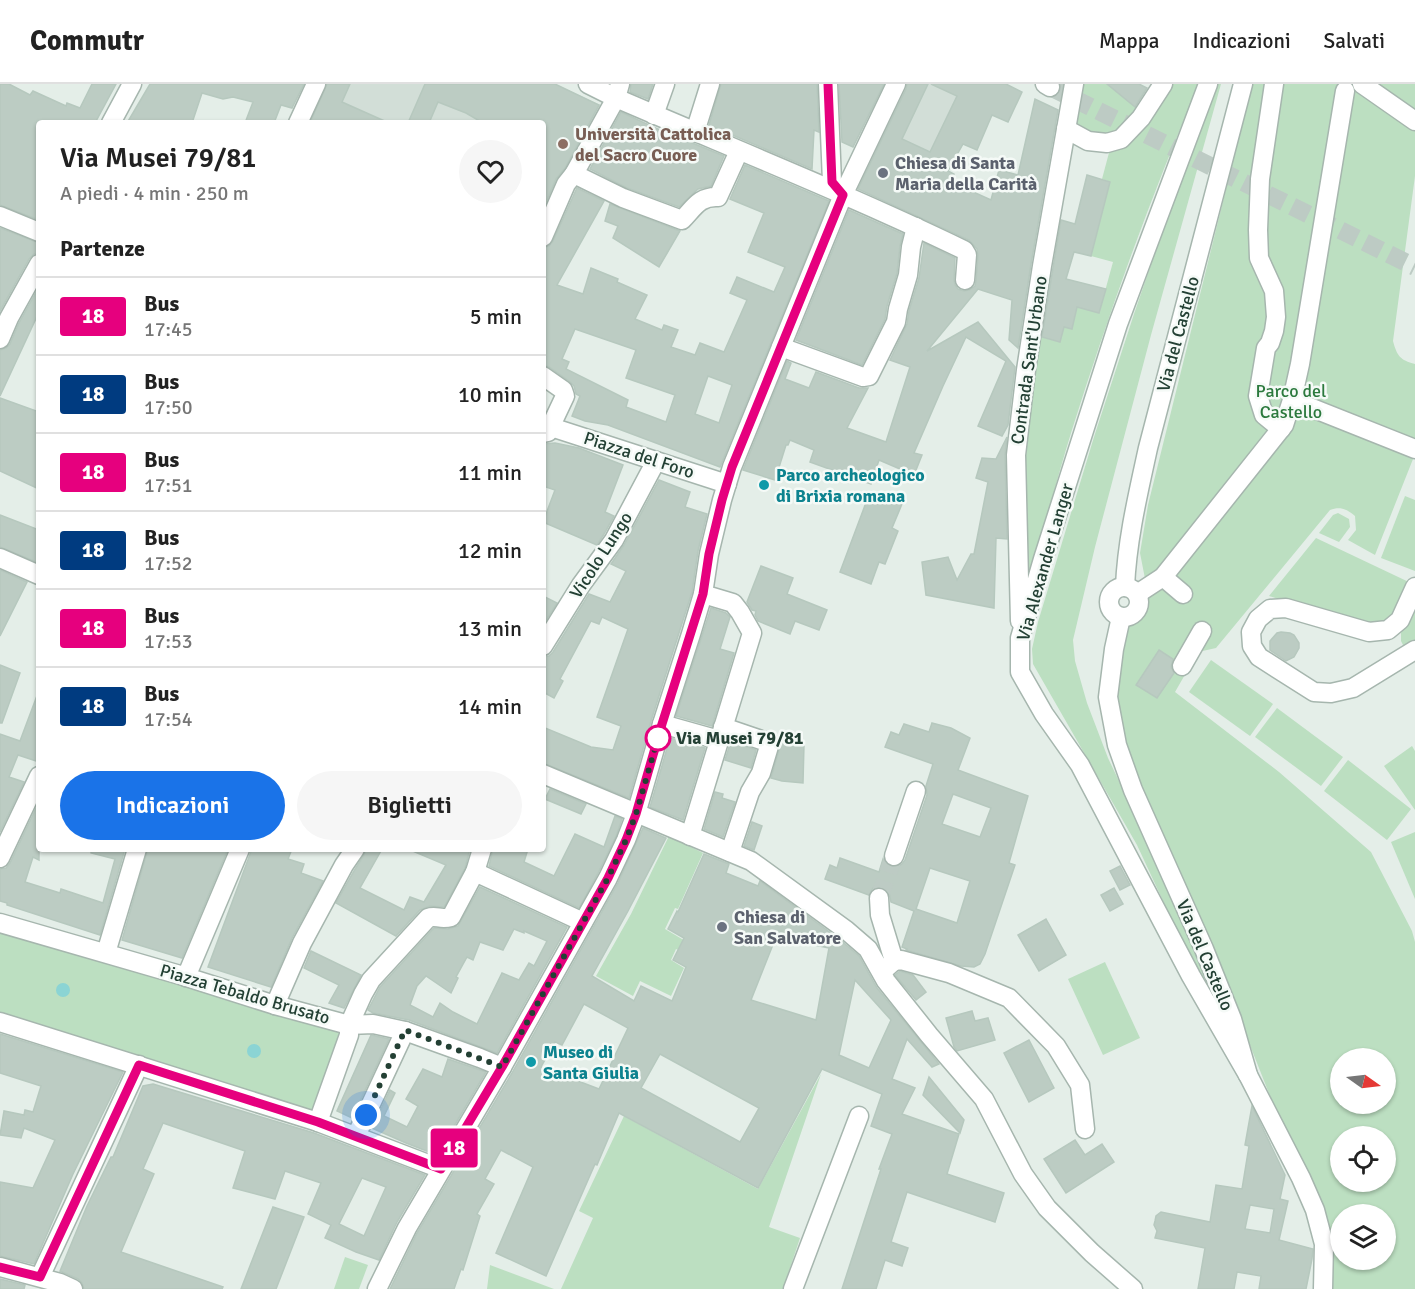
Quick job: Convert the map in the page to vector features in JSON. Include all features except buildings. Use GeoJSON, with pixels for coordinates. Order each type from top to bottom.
{"type":"FeatureCollection","features":[{"type":"Feature","properties":{"kind":"street"},"geometry":{"type":"LineString","coordinates":[[113,120],[132,84]]}},
{"type":"Feature","properties":{"kind":"street"},"geometry":{"type":"LineString","coordinates":[[299,120],[316,84]]}},
{"type":"Feature","properties":{"kind":"street"},"geometry":{"type":"LineString","coordinates":[[588,84],[618,91],[654,114],[916,227],[965,252],[967,255],[965,280]]}},
{"type":"Feature","properties":{"kind":"street"},"geometry":{"type":"LineString","coordinates":[[695,132],[710,84]]}},
{"type":"Feature","properties":{"kind":"street"},"geometry":{"type":"LineString","coordinates":[[828,84],[832,182],[843,195]]}},
{"type":"Feature","properties":{"kind":"street"},"geometry":{"type":"LineString","coordinates":[[377,1289],[407,1228],[502,1067],[608,878],[626,840],[703,594],[709,554],[732,467],[843,195],[896,84]]}},
{"type":"Feature","properties":{"kind":"street","name":"Contrada Sant'Urbano"},"geometry":{"type":"LineString","coordinates":[[1020,638],[1016,455],[1026,370],[1074,84]]}},
{"type":"Feature","properties":{"kind":"street"},"geometry":{"type":"LineString","coordinates":[[1066,129],[1088,141],[1107,143],[1121,139],[1141,118],[1163,84]]}},
{"type":"Feature","properties":{"kind":"street","name":"Via Alexander Langer"},"geometry":{"type":"LineString","coordinates":[[1208,84],[1118,324],[1020,638],[1020,672],[1044,714],[1080,765],[1191,976],[1248,1075]]}},
{"type":"Feature","properties":{"kind":"street","name":"Via del Castello"},"geometry":{"type":"LineString","coordinates":[[1244,84],[1148,448],[1126,557],[1131,590],[1139,600],[1137,611],[1127,617],[1121,616],[1108,697],[1117,745],[1133,790],[1232,1019],[1248,1075],[1315,1210],[1323,1244],[1323,1289]]}},
{"type":"Feature","properties":{"kind":"street"},"geometry":{"type":"LineString","coordinates":[[1274,84],[1260,179],[1258,230],[1259,258],[1274,291],[1276,317],[1274,331],[1266,348],[1258,396],[1264,415],[1281,429]]}},
{"type":"Feature","properties":{"kind":"street"},"geometry":{"type":"LineString","coordinates":[[654,114],[664,88]]}},
{"type":"Feature","properties":{"kind":"street"},"geometry":{"type":"LineString","coordinates":[[1131,590],[1163,577],[1281,429],[1292,400],[1300,364],[1353,88],[1415,121]]}},
{"type":"Feature","properties":{"kind":"street"},"geometry":{"type":"LineString","coordinates":[[546,223],[618,91]]}},
{"type":"Feature","properties":{"kind":"street"},"geometry":{"type":"LineString","coordinates":[[573,174],[623,198],[682,220],[700,200],[711,196],[718,197],[739,150]]}},
{"type":"Feature","properties":{"kind":"street"},"geometry":{"type":"LineString","coordinates":[[0,216],[36,231]]}},
{"type":"Feature","properties":{"kind":"street"},"geometry":{"type":"LineString","coordinates":[[781,347],[863,377],[869,376],[896,322],[908,275],[916,227]]}},
{"type":"Feature","properties":{"kind":"street"},"geometry":{"type":"LineString","coordinates":[[0,339],[36,269]]}},
{"type":"Feature","properties":{"kind":"street"},"geometry":{"type":"LineString","coordinates":[[546,378],[563,390],[565,396],[547,430]]}},
{"type":"Feature","properties":{"kind":"street"},"geometry":{"type":"LineString","coordinates":[[1292,400],[1415,449]]}},
{"type":"Feature","properties":{"kind":"street","name":"Piazza del Foro"},"geometry":{"type":"LineString","coordinates":[[547,430],[578,436],[727,484]]}},
{"type":"Feature","properties":{"kind":"street","name":"Vicolo Lungo"},"geometry":{"type":"LineString","coordinates":[[546,641],[581,585],[614,540],[656,461]]}},
{"type":"Feature","properties":{"kind":"street"},"geometry":{"type":"LineString","coordinates":[[0,558],[35,574]]}},
{"type":"Feature","properties":{"kind":"street"},"geometry":{"type":"LineString","coordinates":[[1163,577],[1183,594]]}},
{"type":"Feature","properties":{"kind":"street"},"geometry":{"type":"LineString","coordinates":[[1415,587],[1400,620],[1388,630],[1369,632],[1286,608],[1270,609],[1258,619],[1251,632],[1252,646],[1259,657],[1314,692],[1331,693],[1353,688],[1415,650]]}},
{"type":"Feature","properties":{"kind":"street"},"geometry":{"type":"LineString","coordinates":[[690,836],[752,633],[733,603],[703,594]]}},
{"type":"Feature","properties":{"kind":"street"},"geometry":{"type":"LineString","coordinates":[[1182,666],[1202,631]]}},
{"type":"Feature","properties":{"kind":"street"},"geometry":{"type":"LineString","coordinates":[[662,724],[722,731],[770,743],[761,773],[750,792],[730,852]]}},
{"type":"Feature","properties":{"kind":"street"},"geometry":{"type":"LineString","coordinates":[[546,775],[751,861],[846,930],[868,949],[887,967],[929,1035],[984,1099],[1023,1174],[1047,1208],[1132,1289]]}},
{"type":"Feature","properties":{"kind":"street"},"geometry":{"type":"LineString","coordinates":[[0,858],[6,832],[36,781]]}},
{"type":"Feature","properties":{"kind":"street"},"geometry":{"type":"LineString","coordinates":[[894,856],[916,791]]}},
{"type":"Feature","properties":{"kind":"street"},"geometry":{"type":"LineString","coordinates":[[106,953],[136,852]]}},
{"type":"Feature","properties":{"kind":"street"},"geometry":{"type":"LineString","coordinates":[[186,977],[239,852]]}},
{"type":"Feature","properties":{"kind":"street"},"geometry":{"type":"LineString","coordinates":[[275,1005],[302,943],[353,852]]}},
{"type":"Feature","properties":{"kind":"street"},"geometry":{"type":"LineString","coordinates":[[481,852],[475,872],[451,917],[442,920],[433,916],[428,918],[371,980],[349,1024],[373,1024],[405,1030],[502,1067]]}},
{"type":"Feature","properties":{"kind":"street"},"geometry":{"type":"LineString","coordinates":[[475,872],[583,922]]}},
{"type":"Feature","properties":{"kind":"street"},"geometry":{"type":"LineString","coordinates":[[879,907],[887,967]]}},
{"type":"Feature","properties":{"kind":"street","name":"Piazza Tebaldo Brusato"},"geometry":{"type":"LineString","coordinates":[[0,922],[275,1005],[349,1024],[349,1035],[318,1122]]}},
{"type":"Feature","properties":{"kind":"street"},"geometry":{"type":"LineString","coordinates":[[887,967],[901,960],[949,973],[1009,998],[1056,1046],[1080,1085],[1085,1130]]}},
{"type":"Feature","properties":{"kind":"street"},"geometry":{"type":"LineString","coordinates":[[0,1022],[318,1122],[441,1169]]}},
{"type":"Feature","properties":{"kind":"street"},"geometry":{"type":"LineString","coordinates":[[356,1136],[405,1030]]}},
{"type":"Feature","properties":{"kind":"street"},"geometry":{"type":"LineString","coordinates":[[40,1277],[139,1065]]}},
{"type":"Feature","properties":{"kind":"street"},"geometry":{"type":"LineString","coordinates":[[793,1289],[859,1116]]}},
{"type":"Feature","properties":{"kind":"street"},"geometry":{"type":"LineString","coordinates":[[0,1267],[60,1283],[73,1289]]}},
{"type":"Feature","properties":{"kind":"shaded area","name":"Università Cattolica del Sacro Cuore"},"geometry":{"type":"Polygon","coordinates":[[[324,84],[555,84],[605,107],[546,209],[546,120],[307,120],[324,84]]]}},
{"type":"Feature","properties":{"kind":"shaded area"},"geometry":{"type":"Polygon","coordinates":[[[901,84],[984,84],[980,114],[990,119],[977,150],[963,144],[948,171],[954,174],[948,186],[871,148],[901,84]]]}},
{"type":"Feature","properties":{"kind":"green space"},"geometry":{"type":"Polygon","coordinates":[[[1080,84],[1108,84],[1139,110],[1119,135],[1107,139],[1077,130],[1074,118],[1080,84]]]}},
{"type":"Feature","properties":{"kind":"green space"},"geometry":{"type":"Polygon","coordinates":[[[1168,84],[1199,84],[1147,213],[1115,301],[1055,487],[1031,578],[1027,577],[1026,456],[1035,369],[1041,337],[1060,342],[1064,327],[1072,329],[1077,307],[1099,313],[1113,262],[1091,256],[1110,182],[1102,179],[1110,149],[1168,84]]]}},
{"type":"Feature","properties":{"kind":"green space"},"geometry":{"type":"Polygon","coordinates":[[[1213,84],[1221,84],[1151,335],[1073,640],[1075,661],[1087,703],[1108,758],[1227,1021],[1184,946],[1137,845],[1033,664],[1032,649],[1038,622],[1094,437],[1213,84]]]}},
{"type":"Feature","properties":{"kind":"green space","name":"Parco del Castello"},"geometry":{"type":"Polygon","coordinates":[[[1252,84],[1415,84],[1415,176],[1393,341],[1400,357],[1415,364],[1415,454],[1375,555],[1348,540],[1356,530],[1355,516],[1343,509],[1330,510],[1216,648],[1198,652],[1175,692],[1279,772],[1371,852],[1412,931],[1415,942],[1415,1289],[1331,1289],[1331,1270],[1396,1270],[1396,1204],[1330,1204],[1330,1239],[1327,1219],[1272,1101],[1214,954],[1130,771],[1116,686],[1125,631],[1148,594],[1140,553],[1148,505],[1252,84]]]}},
{"type":"Feature","properties":{"kind":"green space"},"geometry":{"type":"Polygon","coordinates":[[[1405,496],[1415,500],[1415,571],[1381,558],[1405,496]]]}},
{"type":"Feature","properties":{"kind":"green space"},"geometry":{"type":"Polygon","coordinates":[[[1338,513],[1349,519],[1350,527],[1339,542],[1319,533],[1333,515],[1338,513]]]}},
{"type":"Feature","properties":{"kind":"green space"},"geometry":{"type":"Polygon","coordinates":[[[1316,538],[1413,584],[1396,618],[1369,628],[1269,596],[1316,538]]]}},
{"type":"Feature","properties":{"kind":"green space"},"geometry":{"type":"Polygon","coordinates":[[[1415,599],[1415,645],[1406,651],[1401,641],[1401,633],[1415,599]]]}},
{"type":"Feature","properties":{"kind":"green space"},"geometry":{"type":"Polygon","coordinates":[[[1211,660],[1273,704],[1250,736],[1189,692],[1211,660]]]}},
{"type":"Feature","properties":{"kind":"green space"},"geometry":{"type":"Polygon","coordinates":[[[1277,708],[1343,757],[1321,786],[1255,737],[1277,708]]]}},
{"type":"Feature","properties":{"kind":"green space"},"geometry":{"type":"Polygon","coordinates":[[[1412,746],[1415,751],[1415,810],[1384,766],[1412,746]]]}},
{"type":"Feature","properties":{"kind":"green space"},"geometry":{"type":"Polygon","coordinates":[[[1348,760],[1411,809],[1387,840],[1324,791],[1348,760]]]}},
{"type":"Feature","properties":{"kind":"green space"},"geometry":{"type":"Polygon","coordinates":[[[1415,832],[1415,899],[1391,842],[1415,832]]]}},
{"type":"Feature","properties":{"kind":"green space"},"geometry":{"type":"Polygon","coordinates":[[[669,836],[703,853],[678,909],[675,908],[665,929],[687,942],[683,952],[676,949],[671,960],[684,968],[671,996],[640,981],[633,996],[596,976],[631,914],[669,836]]]}},
{"type":"Feature","properties":{"kind":"green space"},"geometry":{"type":"Polygon","coordinates":[[[0,928],[340,1030],[313,1111],[0,1015],[0,928]]]}},
{"type":"Feature","properties":{"kind":"green space"},"geometry":{"type":"Polygon","coordinates":[[[1105,962],[1140,1038],[1103,1055],[1068,979],[1105,962]]]}},
{"type":"Feature","properties":{"kind":"green space"},"geometry":{"type":"Polygon","coordinates":[[[821,1074],[769,1227],[800,1238],[783,1289],[561,1289],[593,1218],[579,1211],[624,1116],[758,1189],[821,1074]]]}},
{"type":"Feature","properties":{"kind":"green space"},"geometry":{"type":"Polygon","coordinates":[[[345,1257],[368,1265],[359,1289],[334,1289],[345,1257]]]}},
{"type":"Feature","properties":{"kind":"green space"},"geometry":{"type":"Polygon","coordinates":[[[490,1265],[554,1289],[487,1289],[490,1265]]]}},
{"type":"Feature","properties":{"kind":"water"},"geometry":{"type":"Polygon","coordinates":[[[60,983],[66,983],[70,990],[66,997],[60,997],[56,993],[56,987],[60,983]]]}},
{"type":"Feature","properties":{"kind":"water"},"geometry":{"type":"Polygon","coordinates":[[[251,1044],[257,1044],[261,1051],[257,1058],[251,1058],[247,1054],[247,1048],[251,1044]]]}},
{"type":"Feature","properties":{"kind":"tunnel"},"geometry":{"type":"LineString","coordinates":[[1050,87],[1415,267]]}},
{"type":"Feature","properties":{"kind":"tunnel"},"geometry":{"type":"LineString","coordinates":[[879,898],[894,856]]}},
{"type":"Feature","properties":{"kind":"bus line","name":"18"},"geometry":{"type":"LineString","coordinates":[[0,1267],[40,1277],[139,1065],[318,1122],[441,1169],[502,1067],[608,878],[636,814],[703,594],[709,554],[732,467],[843,195],[832,182],[828,84]]}},
{"type":"Feature","properties":{"kind":"place","name":"Università Cattolica del Sacro Cuore"},"geometry":{"type":"Point","coordinates":[563,144]}},
{"type":"Feature","properties":{"kind":"place","name":"Chiesa di Santa Maria della Carità"},"geometry":{"type":"Point","coordinates":[883,173]}},
{"type":"Feature","properties":{"kind":"place","name":"Parco archeologico di Brixia romana"},"geometry":{"type":"Point","coordinates":[764,485]}},
{"type":"Feature","properties":{"kind":"place","name":"Via Musei 79/81"},"geometry":{"type":"Point","coordinates":[658,738]}},
{"type":"Feature","properties":{"kind":"place","name":"Chiesa di San Salvatore"},"geometry":{"type":"Point","coordinates":[722,927]}},
{"type":"Feature","properties":{"kind":"place","name":"Museo di Santa Giulia"},"geometry":{"type":"Point","coordinates":[531,1062]}},
{"type":"Feature","properties":{"kind":"route"},"geometry":{"type":"LineString","coordinates":[[366,1115],[405,1030],[502,1067],[608,878],[636,814],[658,738]]}}]}
